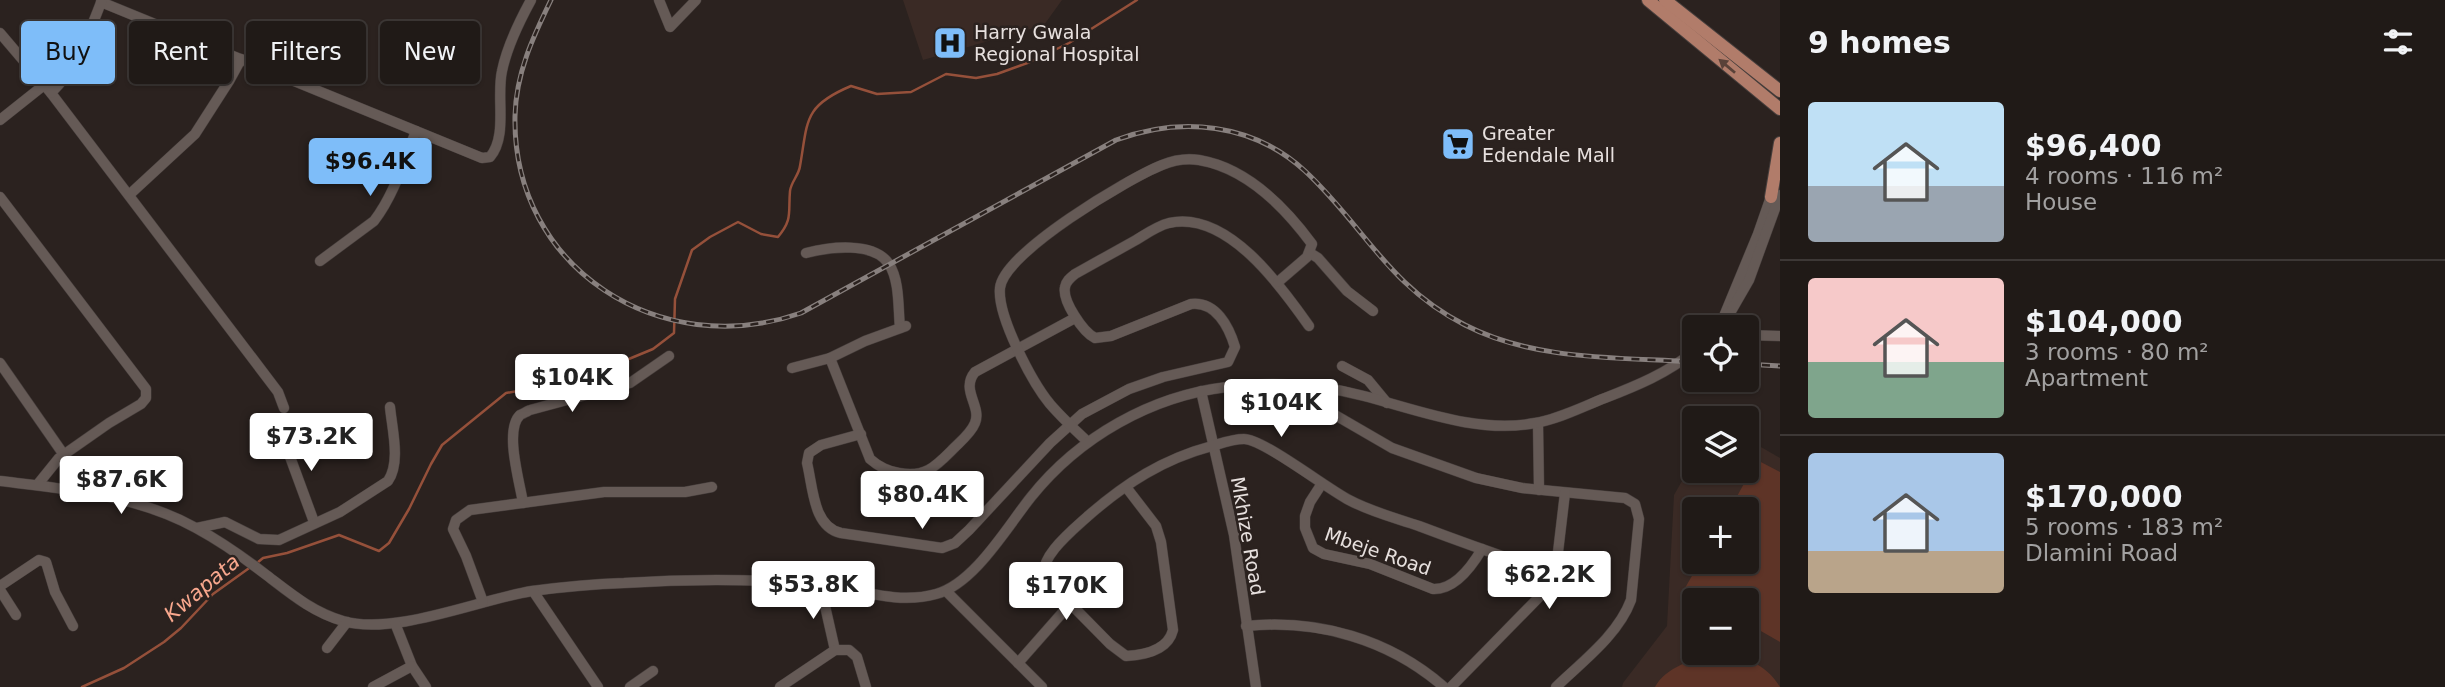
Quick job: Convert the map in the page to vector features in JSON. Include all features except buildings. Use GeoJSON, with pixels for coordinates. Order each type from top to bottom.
{"type":"FeatureCollection","features":[{"type":"Feature","properties":{"kind":"main road"},"geometry":{"type":"LineString","coordinates":[[1648,0],[1779,111]]}},
{"type":"Feature","properties":{"kind":"main road"},"geometry":{"type":"LineString","coordinates":[[1665,0],[1780,91]]}},
{"type":"Feature","properties":{"kind":"main road"},"geometry":{"type":"LineString","coordinates":[[1775,196],[1780,143]]}},
{"type":"Feature","properties":{"kind":"street"},"geometry":{"type":"LineString","coordinates":[[0,120],[60,83],[75,61],[101,1],[482,158],[490,157],[499,137],[498,98],[503,64],[531,0]]}},
{"type":"Feature","properties":{"kind":"street"},"geometry":{"type":"LineString","coordinates":[[659,0],[670,27],[696,0]]}},
{"type":"Feature","properties":{"kind":"street"},"geometry":{"type":"LineString","coordinates":[[0,33],[130,195],[278,392],[284,408]]}},
{"type":"Feature","properties":{"kind":"street"},"geometry":{"type":"LineString","coordinates":[[130,195],[195,134],[241,59]]}},
{"type":"Feature","properties":{"kind":"street"},"geometry":{"type":"LineString","coordinates":[[320,261],[373,221],[379,213],[399,175],[416,131]]}},
{"type":"Feature","properties":{"kind":"street"},"geometry":{"type":"LineString","coordinates":[[1088,442],[1043,395],[1018,349],[1000,301],[1002,279],[1010,267],[1068,219],[1117,188],[1164,164],[1180,159],[1214,164],[1250,182],[1274,199],[1312,244],[1310,253],[1299,266],[1278,282]]}},
{"type":"Feature","properties":{"kind":"street"},"geometry":{"type":"LineString","coordinates":[[1724,315],[1775,196],[1780,172]]}},
{"type":"Feature","properties":{"kind":"street"},"geometry":{"type":"LineString","coordinates":[[0,197],[146,389],[141,404],[64,455],[53,464],[38,484]]}},
{"type":"Feature","properties":{"kind":"street"},"geometry":{"type":"LineString","coordinates":[[861,434],[821,445],[809,453],[807,463],[822,522],[833,531],[841,533],[942,548],[955,543],[969,530],[1069,424],[1082,414],[1129,390],[1163,377],[1224,364],[1232,358],[1235,347],[1224,322],[1212,309],[1197,303],[1100,338],[1091,336],[1075,318],[1065,294],[1069,279],[1153,230],[1170,223],[1189,222],[1215,230],[1237,244],[1278,282],[1309,326]]}},
{"type":"Feature","properties":{"kind":"street"},"geometry":{"type":"LineString","coordinates":[[792,368],[830,358],[903,327],[893,271],[884,258],[866,250],[850,248],[820,249],[806,253]]}},
{"type":"Feature","properties":{"kind":"street"},"geometry":{"type":"LineString","coordinates":[[1310,253],[1318,258],[1347,291],[1373,311]]}},
{"type":"Feature","properties":{"kind":"street"},"geometry":{"type":"LineString","coordinates":[[830,358],[870,459],[883,469],[915,475],[929,470],[963,439],[975,422],[976,413],[969,387],[972,375],[1075,318]]}},
{"type":"Feature","properties":{"kind":"street"},"geometry":{"type":"LineString","coordinates":[[1759,335],[1780,336]]}},
{"type":"Feature","properties":{"kind":"street"},"geometry":{"type":"LineString","coordinates":[[523,503],[513,443],[513,430],[520,415],[540,407],[631,383],[668,355]]}},
{"type":"Feature","properties":{"kind":"street"},"geometry":{"type":"LineString","coordinates":[[0,481],[38,484],[141,505],[168,514],[197,528],[240,555],[308,607],[347,622],[379,625],[396,623],[533,591],[625,583],[740,581],[820,584],[904,599],[919,598],[946,591],[958,584],[992,547],[1034,493],[1088,442],[1131,416],[1166,401],[1201,391],[1286,383],[1323,387],[1484,424],[1538,423],[1627,390],[1661,374],[1682,359]]}},
{"type":"Feature","properties":{"kind":"street"},"geometry":{"type":"LineString","coordinates":[[0,363],[64,455]]}},
{"type":"Feature","properties":{"kind":"street"},"geometry":{"type":"LineString","coordinates":[[1342,366],[1368,380],[1388,403]]}},
{"type":"Feature","properties":{"kind":"street","name":"Mkhize Road"},"geometry":{"type":"LineString","coordinates":[[1201,391],[1234,535],[1256,687]]}},
{"type":"Feature","properties":{"kind":"street"},"geometry":{"type":"LineString","coordinates":[[197,528],[225,522],[259,539],[279,540],[340,512],[391,477],[394,465],[390,407]]}},
{"type":"Feature","properties":{"kind":"street"},"geometry":{"type":"LineString","coordinates":[[1323,408],[1392,448],[1499,484],[1565,494],[1625,498],[1635,504],[1639,519],[1628,609],[1609,636],[1556,687]]}},
{"type":"Feature","properties":{"kind":"street"},"geometry":{"type":"LineString","coordinates":[[1538,423],[1539,490]]}},
{"type":"Feature","properties":{"kind":"street"},"geometry":{"type":"LineString","coordinates":[[282,435],[314,522]]}},
{"type":"Feature","properties":{"kind":"street"},"geometry":{"type":"LineString","coordinates":[[1126,487],[1156,526],[1161,542],[1172,620],[1171,639],[1162,647],[1126,656],[1070,604],[1045,578],[1042,569],[1052,551],[1082,522],[1126,487],[1165,462],[1235,440],[1254,440],[1321,485],[1359,505],[1555,575]]}},
{"type":"Feature","properties":{"kind":"street","name":"Mbeje Road"},"geometry":{"type":"LineString","coordinates":[[1321,485],[1310,502],[1306,516],[1309,541],[1318,552],[1370,564],[1440,589],[1450,585],[1472,566],[1482,549]]}},
{"type":"Feature","properties":{"kind":"street"},"geometry":{"type":"LineString","coordinates":[[483,602],[453,528],[456,520],[470,510],[604,492],[685,492],[712,487]]}},
{"type":"Feature","properties":{"kind":"street"},"geometry":{"type":"LineString","coordinates":[[1451,687],[1541,597],[1555,575],[1565,494]]}},
{"type":"Feature","properties":{"kind":"street"},"geometry":{"type":"LineString","coordinates":[[16,615],[0,588],[42,560],[46,562],[55,592],[73,626]]}},
{"type":"Feature","properties":{"kind":"street"},"geometry":{"type":"LineString","coordinates":[[820,584],[835,650]]}},
{"type":"Feature","properties":{"kind":"street"},"geometry":{"type":"LineString","coordinates":[[533,591],[598,687]]}},
{"type":"Feature","properties":{"kind":"street"},"geometry":{"type":"LineString","coordinates":[[946,591],[1042,687]]}},
{"type":"Feature","properties":{"kind":"street"},"geometry":{"type":"LineString","coordinates":[[1017,663],[1070,604]]}},
{"type":"Feature","properties":{"kind":"street"},"geometry":{"type":"LineString","coordinates":[[327,648],[347,622]]}},
{"type":"Feature","properties":{"kind":"street"},"geometry":{"type":"LineString","coordinates":[[396,623],[412,666],[426,687]]}},
{"type":"Feature","properties":{"kind":"street"},"geometry":{"type":"LineString","coordinates":[[1246,626],[1292,624],[1339,631],[1398,655],[1430,674],[1444,687]]}},
{"type":"Feature","properties":{"kind":"street"},"geometry":{"type":"LineString","coordinates":[[780,687],[835,650],[849,650],[857,657],[866,687]]}},
{"type":"Feature","properties":{"kind":"street"},"geometry":{"type":"LineString","coordinates":[[373,687],[412,666]]}},
{"type":"Feature","properties":{"kind":"street"},"geometry":{"type":"LineString","coordinates":[[630,687],[653,671]]}},
{"type":"Feature","properties":{"kind":"shaded area","name":"Harry Gwala Regional Hospital"},"geometry":{"type":"Polygon","coordinates":[[[903,0],[1062,0],[1044,25],[923,60],[903,0]]]}},
{"type":"Feature","properties":{"kind":"shaded area"},"geometry":{"type":"Polygon","coordinates":[[[1759,446],[1780,458],[1780,687],[1622,687],[1667,626],[1674,495],[1682,481],[1759,483],[1759,446]]]}},
{"type":"Feature","properties":{"kind":"shaded area"},"geometry":{"type":"Polygon","coordinates":[[[1759,461],[1780,472],[1780,642],[1759,630],[1759,588],[1685,588],[1693,574],[1759,574],[1759,497],[1737,497],[1744,483],[1759,483],[1759,461]]]}},
{"type":"Feature","properties":{"kind":"shaded area"},"geometry":{"type":"Polygon","coordinates":[[[1682,665],[1758,665],[1780,687],[1655,687],[1673,669],[1682,665]]]}},
{"type":"Feature","properties":{"kind":"waterway","name":"Kwapata"},"geometry":{"type":"LineString","coordinates":[[257,563],[263,558],[287,553],[339,535],[379,551],[389,543],[442,445],[506,393],[523,390],[544,393],[603,375],[624,361],[653,349],[674,333],[675,299],[692,250],[738,222],[761,234],[778,237],[783,231],[788,220],[790,191],[799,169],[810,117],[816,108],[835,93],[851,86],[877,94],[911,92],[946,74],[976,78],[997,74],[1069,43],[1137,0]]}},
{"type":"Feature","properties":{"kind":"waterway","name":"Kwapata"},"geometry":{"type":"LineString","coordinates":[[82,687],[124,668],[164,642],[213,594],[252,566]]}},
{"type":"Feature","properties":{"kind":"railway"},"geometry":{"type":"LineString","coordinates":[[551,0],[522,70],[516,100],[515,116],[521,170],[539,218],[567,258],[604,290],[648,313],[697,324],[748,325],[801,313],[1116,140],[1166,128],[1215,128],[1263,143],[1285,155],[1326,192],[1396,274],[1438,309],[1465,325],[1492,337],[1548,351],[1606,358],[1682,361]]}},
{"type":"Feature","properties":{"kind":"railway"},"geometry":{"type":"LineString","coordinates":[[1759,365],[1780,366]]}},
{"type":"Feature","properties":{"kind":"place","name":"Harry Gwala Regional Hospital"},"geometry":{"type":"Point","coordinates":[950,43]}},
{"type":"Feature","properties":{"kind":"place","name":"Greater Edendale Mall"},"geometry":{"type":"Point","coordinates":[1458,144]}}]}
